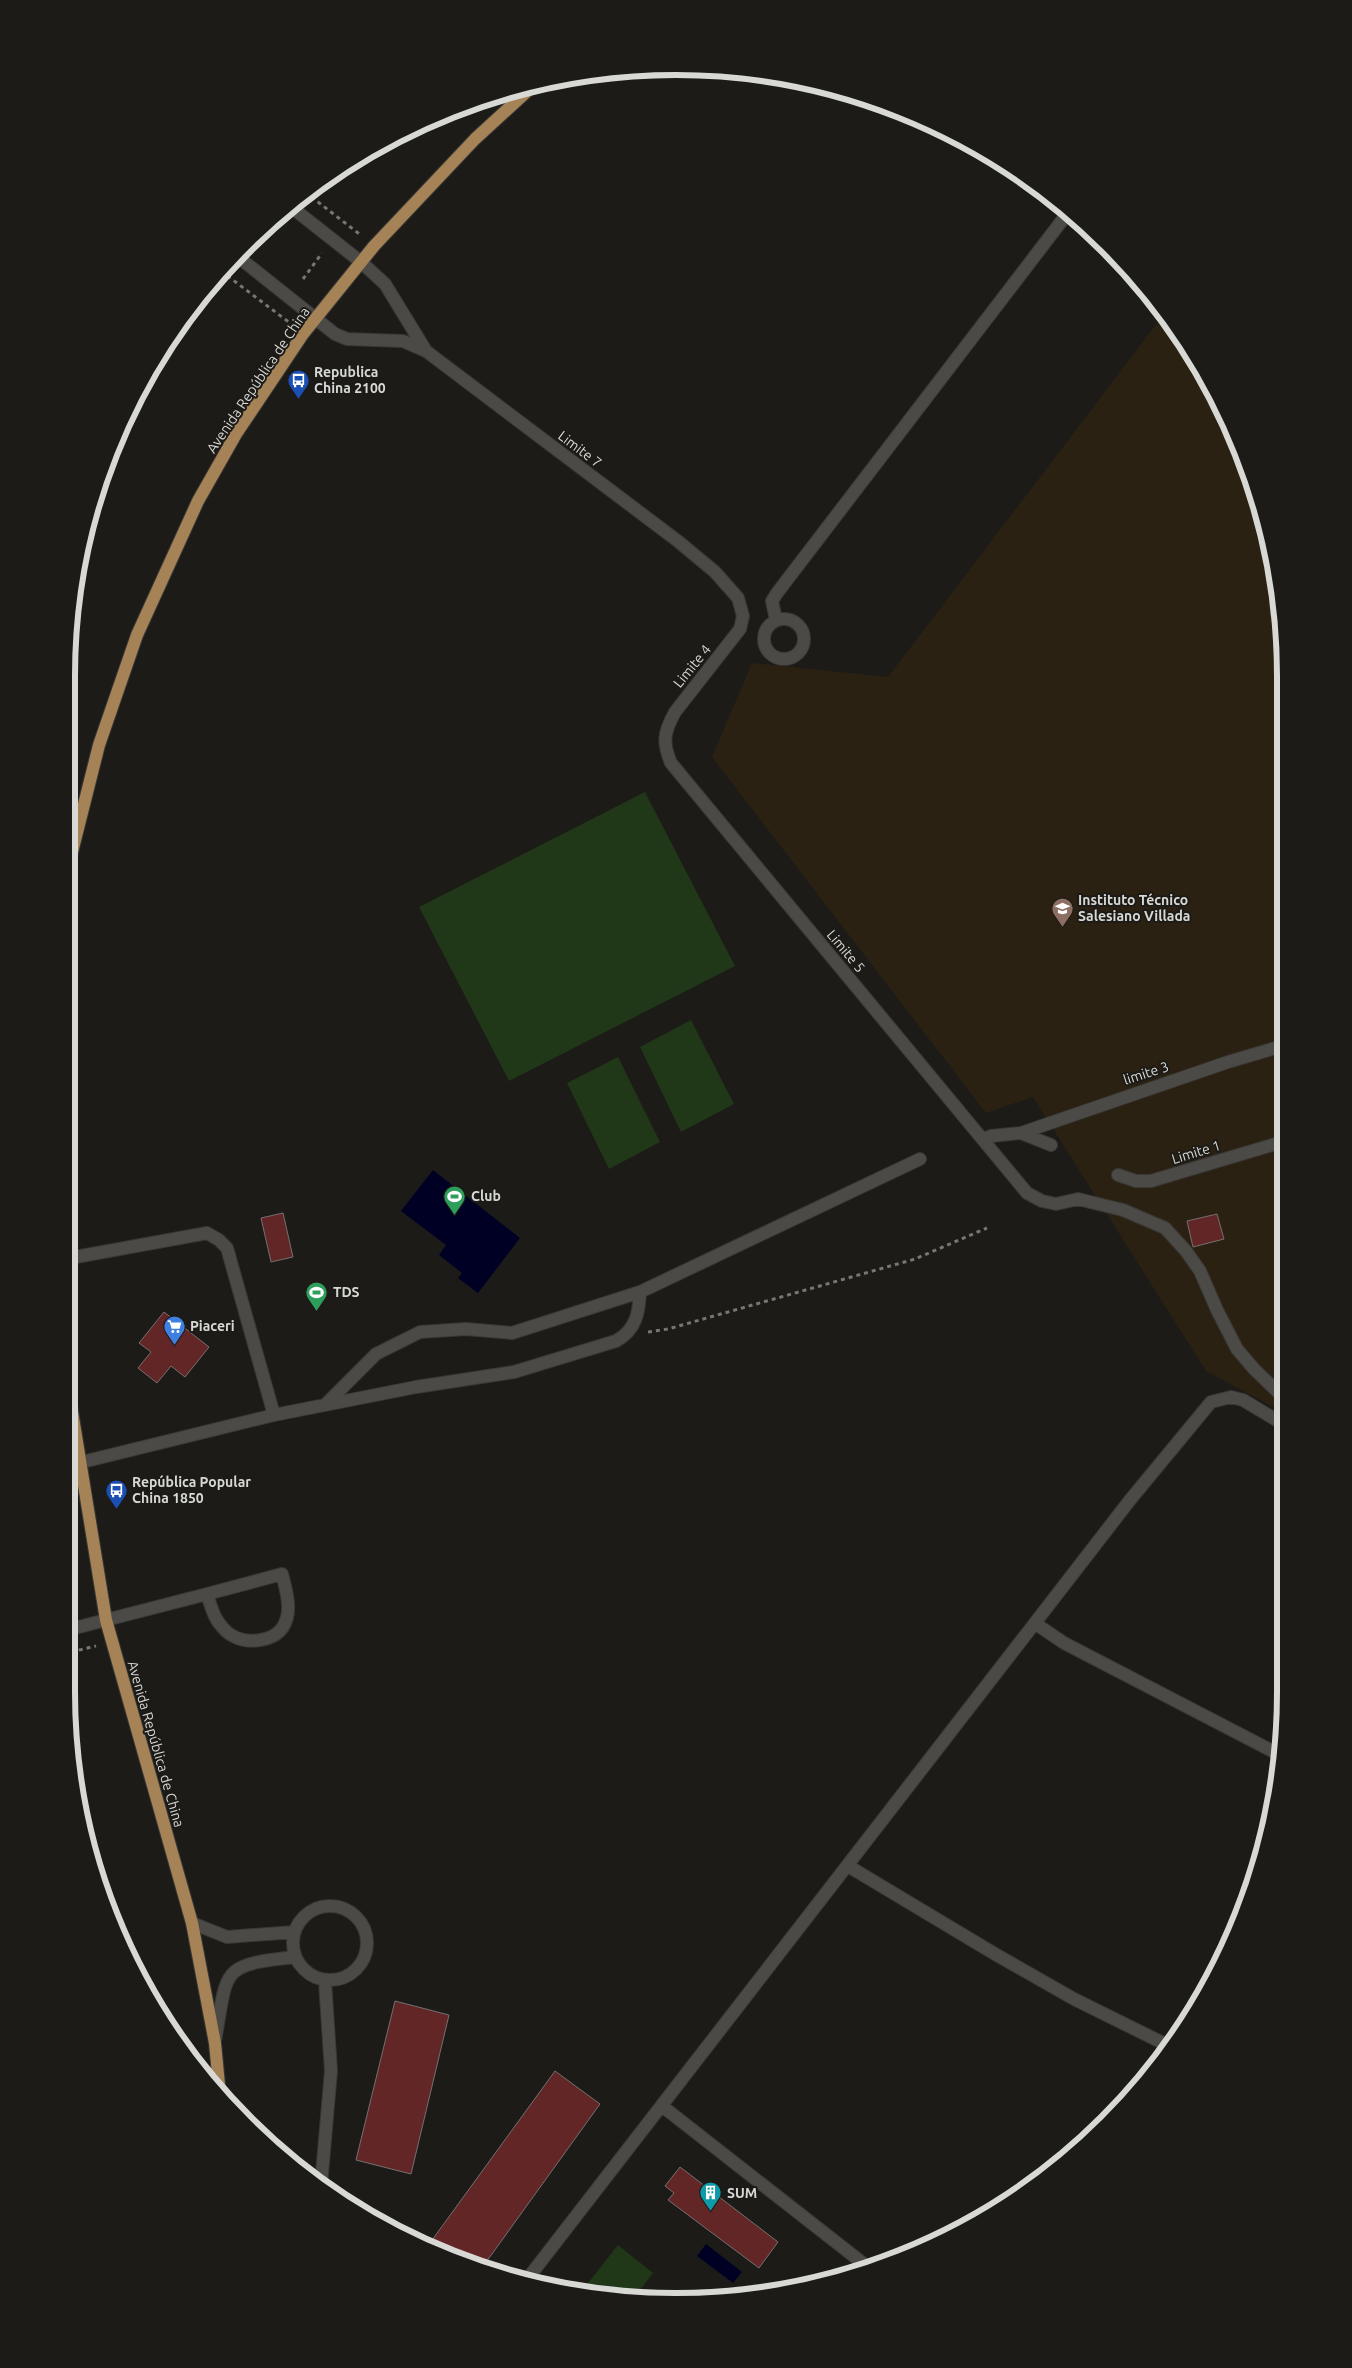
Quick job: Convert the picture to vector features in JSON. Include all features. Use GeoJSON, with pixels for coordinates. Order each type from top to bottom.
{"type":"FeatureCollection","features":[{"type":"Feature","properties":{"kind":"main road","name":"Avenida República de China"},"geometry":{"type":"LineString","coordinates":[[75,839],[98,745],[137,635],[198,501],[236,434],[303,334],[374,246],[475,139],[524,94]]}},
{"type":"Feature","properties":{"kind":"main road","name":"Avenida República de China"},"geometry":{"type":"LineString","coordinates":[[76,1464],[111,1642],[192,1923],[215,2043],[219,2082]]}},
{"type":"Feature","properties":{"kind":"street"},"geometry":{"type":"LineString","coordinates":[[296,211],[362,262],[385,284],[426,351]]}},
{"type":"Feature","properties":{"kind":"street"},"geometry":{"type":"LineString","coordinates":[[776,620],[772,601],[1064,218]]}},
{"type":"Feature","properties":{"kind":"street"},"geometry":{"type":"LineString","coordinates":[[242,260],[335,334],[347,339],[403,341],[426,351]]}},
{"type":"Feature","properties":{"kind":"street","name":"Limite 7"},"geometry":{"type":"LineString","coordinates":[[426,351],[680,542],[715,572],[738,598],[743,616],[740,629],[733,639]]}},
{"type":"Feature","properties":{"kind":"street","name":"Limite 4"},"geometry":{"type":"LineString","coordinates":[[685,782],[670,763],[664,748],[666,734],[675,712],[733,639]]}},
{"type":"Feature","properties":{"kind":"street","name":"Limite 5"},"geometry":{"type":"LineString","coordinates":[[685,782],[1027,1193],[1042,1201],[1056,1204],[1078,1199],[1123,1210],[1165,1228],[1186,1251],[1200,1271],[1216,1310],[1237,1349],[1254,1369],[1277,1390]]}},
{"type":"Feature","properties":{"kind":"street","name":"limite 3"},"geometry":{"type":"LineString","coordinates":[[984,1139],[1021,1132],[1228,1062],[1277,1047]]}},
{"type":"Feature","properties":{"kind":"street"},"geometry":{"type":"LineString","coordinates":[[1021,1132],[1051,1145]]}},
{"type":"Feature","properties":{"kind":"street","name":"Limite 1"},"geometry":{"type":"LineString","coordinates":[[1118,1174],[1136,1181],[1151,1181],[1277,1143]]}},
{"type":"Feature","properties":{"kind":"street"},"geometry":{"type":"LineString","coordinates":[[325,1404],[376,1354],[420,1332],[466,1329],[512,1333],[640,1292],[920,1159]]}},
{"type":"Feature","properties":{"kind":"street"},"geometry":{"type":"LineString","coordinates":[[75,1257],[207,1233],[219,1240],[226,1248],[274,1414]]}},
{"type":"Feature","properties":{"kind":"street"},"geometry":{"type":"LineString","coordinates":[[76,1464],[274,1414],[416,1387],[514,1372],[616,1341],[628,1335],[639,1308],[640,1292]]}},
{"type":"Feature","properties":{"kind":"street"},"geometry":{"type":"LineString","coordinates":[[530,2275],[1036,1624],[1130,1500],[1211,1402],[1231,1397],[1243,1400],[1277,1420]]}},
{"type":"Feature","properties":{"kind":"street"},"geometry":{"type":"LineString","coordinates":[[75,1628],[282,1574],[288,1597],[287,1613],[282,1627],[272,1636],[247,1641],[231,1636],[217,1621],[207,1594]]}},
{"type":"Feature","properties":{"kind":"street"},"geometry":{"type":"LineString","coordinates":[[1036,1624],[1064,1643],[1274,1753]]}},
{"type":"Feature","properties":{"kind":"street"},"geometry":{"type":"LineString","coordinates":[[848,1866],[1074,1999],[1164,2043]]}},
{"type":"Feature","properties":{"kind":"street"},"geometry":{"type":"LineString","coordinates":[[319,1907],[343,1908],[354,1914],[362,1923],[368,1946],[365,1958],[358,1969],[348,1976],[325,1981],[302,1968],[295,1957],[293,1945],[294,1932],[308,1913],[319,1907]]}},
{"type":"Feature","properties":{"kind":"street"},"geometry":{"type":"LineString","coordinates":[[192,1923],[227,1937],[294,1932]]}},
{"type":"Feature","properties":{"kind":"street"},"geometry":{"type":"LineString","coordinates":[[215,2043],[226,1981],[232,1972],[254,1961],[295,1957]]}},
{"type":"Feature","properties":{"kind":"street"},"geometry":{"type":"LineString","coordinates":[[322,2177],[331,2071],[325,1981]]}},
{"type":"Feature","properties":{"kind":"street"},"geometry":{"type":"LineString","coordinates":[[662,2106],[863,2263]]}},
{"type":"Feature","properties":{"kind":"path"},"geometry":{"type":"LineString","coordinates":[[312,198],[374,246]]}},
{"type":"Feature","properties":{"kind":"path"},"geometry":{"type":"LineString","coordinates":[[303,278],[323,252],[315,246]]}},
{"type":"Feature","properties":{"kind":"path"},"geometry":{"type":"LineString","coordinates":[[228,276],[303,334]]}},
{"type":"Feature","properties":{"kind":"path"},"geometry":{"type":"LineString","coordinates":[[628,1335],[668,1328],[915,1259],[987,1228]]}},
{"type":"Feature","properties":{"kind":"path"},"geometry":{"type":"LineString","coordinates":[[75,1651],[111,1642]]}},
{"type":"Feature","properties":{"kind":"shaded area","name":"Instituto Técnico Salesiano Villada"},"geometry":{"type":"Polygon","coordinates":[[[1160,319],[1196,376],[1215,410],[1231,446],[1257,520],[1272,598],[1277,676],[1277,1409],[1206,1371],[1033,1097],[986,1113],[712,757],[752,663],[888,677],[1160,319]]]}},
{"type":"Feature","properties":{"kind":"green space"},"geometry":{"type":"Polygon","coordinates":[[[645,792],[735,966],[509,1081],[419,907],[645,792]]]}},
{"type":"Feature","properties":{"kind":"green space"},"geometry":{"type":"Polygon","coordinates":[[[691,1020],[734,1104],[681,1132],[640,1047],[691,1020]]]}},
{"type":"Feature","properties":{"kind":"green space"},"geometry":{"type":"Polygon","coordinates":[[[618,1057],[660,1142],[609,1169],[567,1083],[618,1057]]]}},
{"type":"Feature","properties":{"kind":"green space"},"geometry":{"type":"Polygon","coordinates":[[[618,2245],[653,2273],[639,2292],[586,2286],[618,2245]]]}},
{"type":"Feature","properties":{"kind":"water"},"geometry":{"type":"Polygon","coordinates":[[[433,1170],[520,1238],[478,1293],[458,1278],[462,1273],[439,1255],[446,1245],[401,1211],[433,1170]]]}},
{"type":"Feature","properties":{"kind":"water"},"geometry":{"type":"Polygon","coordinates":[[[706,2244],[742,2272],[733,2283],[697,2256],[706,2244]]]}},
{"type":"Feature","properties":{"kind":"building"},"geometry":{"type":"Polygon","coordinates":[[[283,1213],[293,1257],[271,1262],[261,1218],[283,1213]]]}},
{"type":"Feature","properties":{"kind":"building"},"geometry":{"type":"Polygon","coordinates":[[[1217,1214],[1224,1239],[1193,1247],[1187,1221],[1217,1214]]]}},
{"type":"Feature","properties":{"kind":"building","name":"Piaceri"},"geometry":{"type":"Polygon","coordinates":[[[164,1312],[209,1347],[185,1377],[171,1366],[157,1383],[138,1368],[151,1352],[139,1343],[164,1312]]]}},
{"type":"Feature","properties":{"kind":"building"},"geometry":{"type":"Polygon","coordinates":[[[395,2001],[449,2015],[411,2174],[356,2160],[395,2001]]]}},
{"type":"Feature","properties":{"kind":"building"},"geometry":{"type":"Polygon","coordinates":[[[555,2071],[600,2104],[486,2262],[432,2241],[555,2071]]]}},
{"type":"Feature","properties":{"kind":"building","name":"SUM"},"geometry":{"type":"Polygon","coordinates":[[[680,2167],[778,2242],[759,2268],[668,2200],[674,2193],[665,2186],[680,2167]]]}},
{"type":"Feature","properties":{"kind":"place","name":"Republica China 2100"},"geometry":{"type":"Point","coordinates":[298,399]}},
{"type":"Feature","properties":{"kind":"place","name":"Instituto Técnico Salesiano Villada"},"geometry":{"type":"Point","coordinates":[1062,927]}},
{"type":"Feature","properties":{"kind":"place","name":"Club"},"geometry":{"type":"Point","coordinates":[455,1215]}},
{"type":"Feature","properties":{"kind":"place","name":"TDS"},"geometry":{"type":"Point","coordinates":[317,1311]}},
{"type":"Feature","properties":{"kind":"place","name":"Piaceri"},"geometry":{"type":"Point","coordinates":[174,1345]}},
{"type":"Feature","properties":{"kind":"place","name":"República Popular China 1850"},"geometry":{"type":"Point","coordinates":[116,1509]}},
{"type":"Feature","properties":{"kind":"place","name":"SUM"},"geometry":{"type":"Point","coordinates":[711,2212]}}]}
